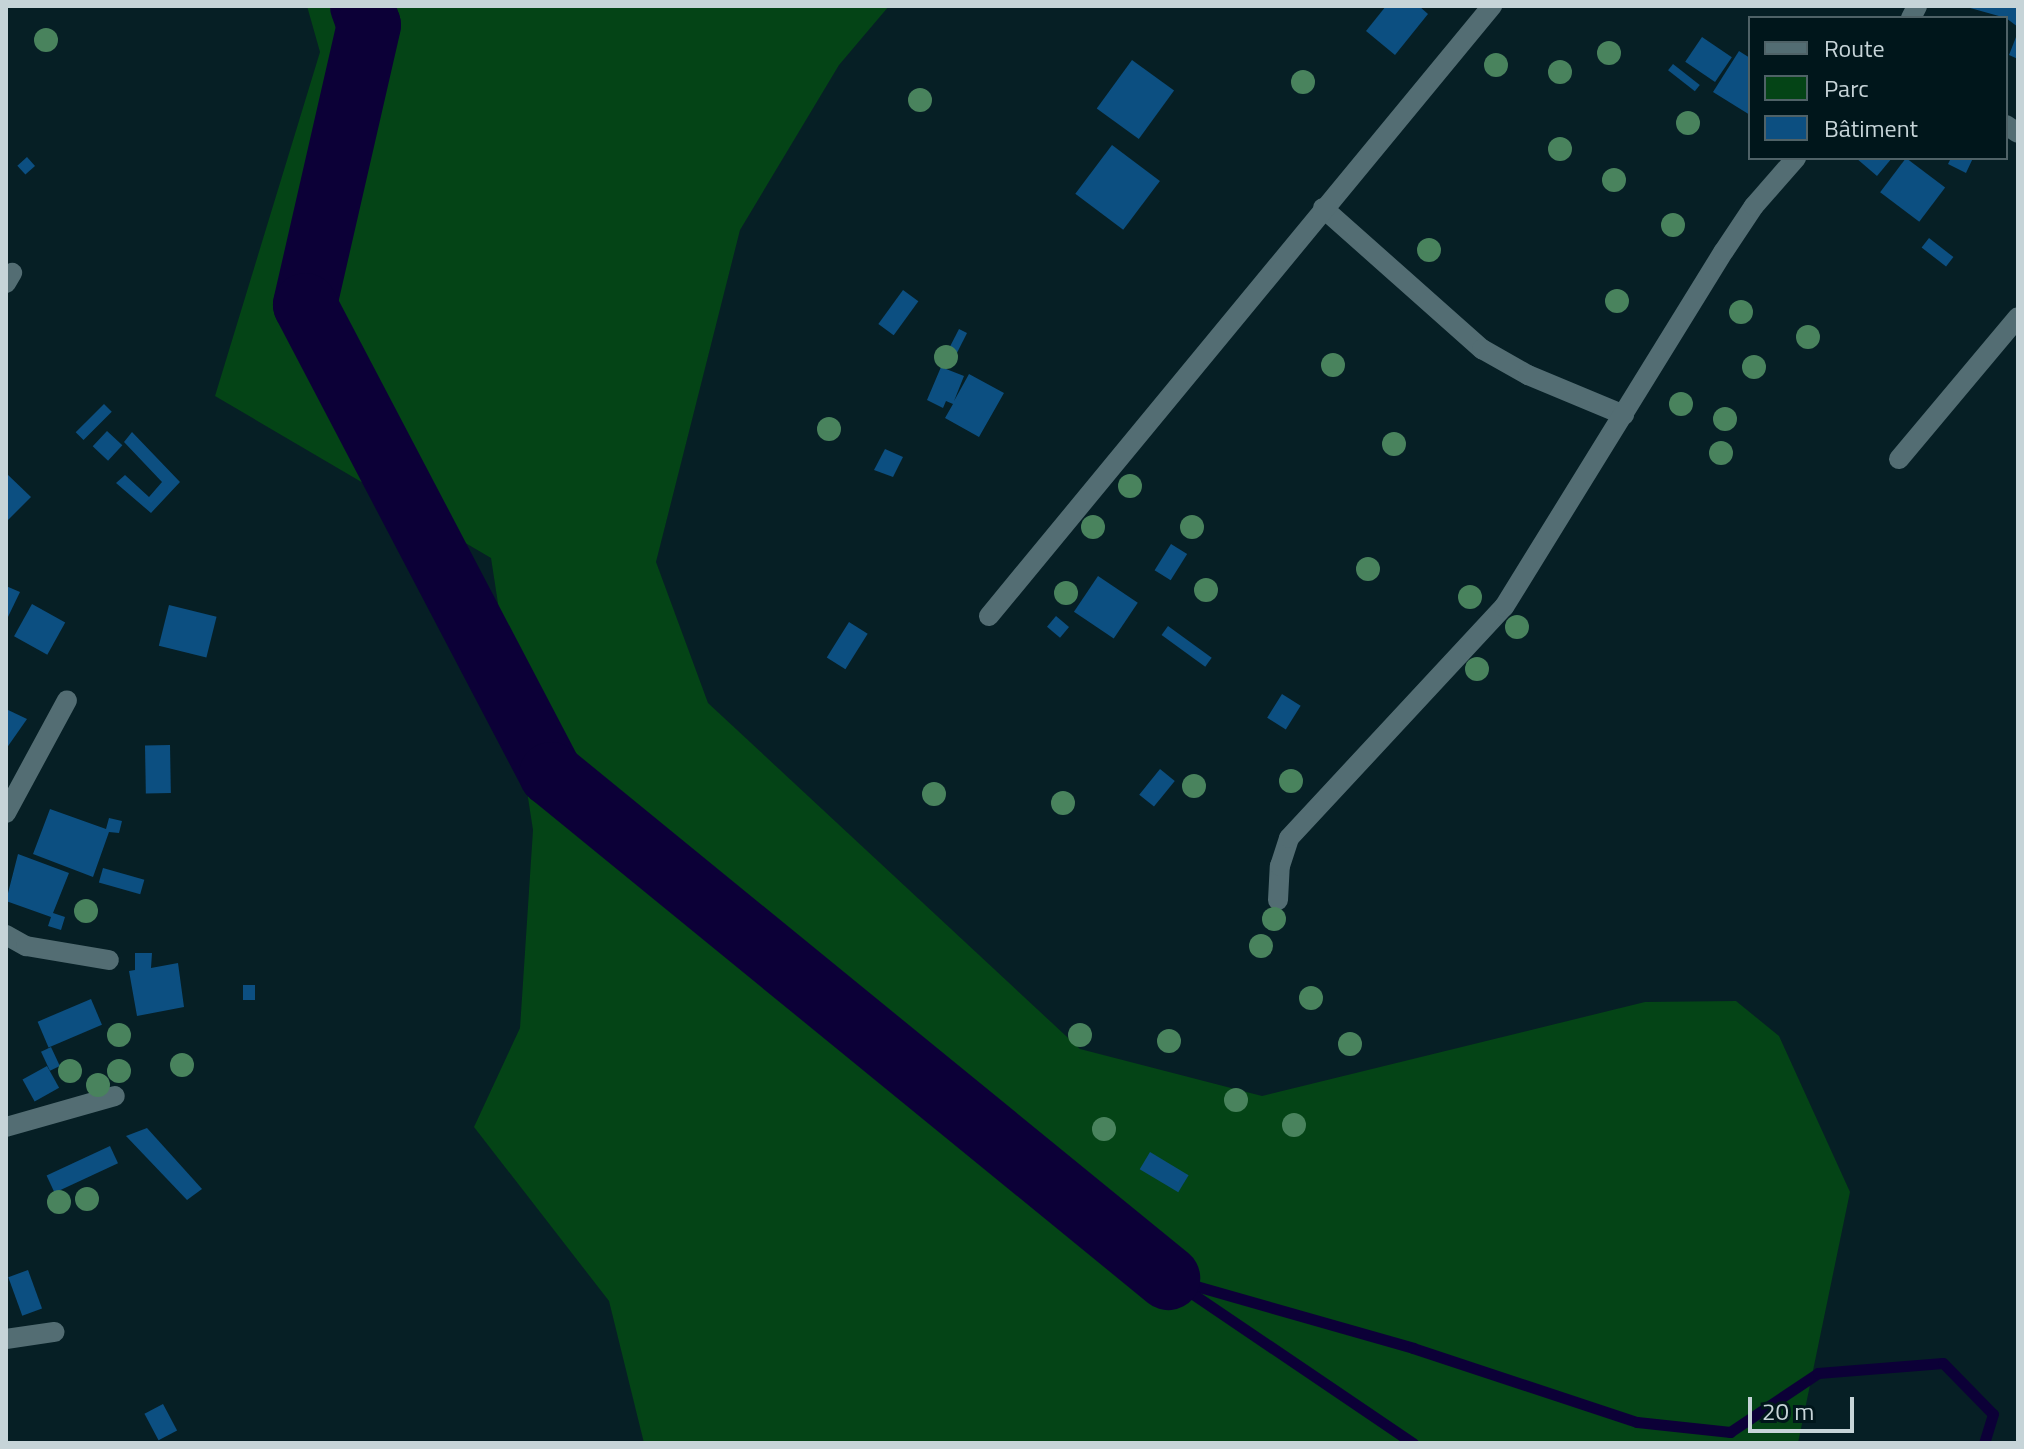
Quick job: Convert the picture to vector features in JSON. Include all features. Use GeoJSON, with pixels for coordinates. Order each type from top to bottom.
{"type":"FeatureCollection","features":[{"type":"Feature","properties":{"kind":"street"},"geometry":{"type":"LineString","coordinates":[[989,616],[1492,6]]}},
{"type":"Feature","properties":{"kind":"street"},"geometry":{"type":"LineString","coordinates":[[1278,900],[1280,866],[1289,838],[1504,607],[1754,206],[1794,160]]}},
{"type":"Feature","properties":{"kind":"street"},"geometry":{"type":"LineString","coordinates":[[1323,208],[1482,349],[1528,375],[1624,415]]}},
{"type":"Feature","properties":{"kind":"street"},"geometry":{"type":"LineString","coordinates":[[1899,459],[2018,317]]}},
{"type":"Feature","properties":{"kind":"street"},"geometry":{"type":"LineString","coordinates":[[6,813],[67,700]]}},
{"type":"Feature","properties":{"kind":"street"},"geometry":{"type":"LineString","coordinates":[[6,935],[26,946],[109,960]]}},
{"type":"Feature","properties":{"kind":"street"},"geometry":{"type":"LineString","coordinates":[[6,1127],[115,1096]]}},
{"type":"Feature","properties":{"kind":"street"},"geometry":{"type":"LineString","coordinates":[[6,1339],[54,1332]]}},
{"type":"Feature","properties":{"kind":"green space"},"geometry":{"type":"Polygon","coordinates":[[[307,6],[889,6],[839,65],[740,230],[656,562],[708,703],[1080,1049],[1262,1096],[1645,1002],[1736,1001],[1779,1036],[1850,1192],[1798,1443],[644,1443],[609,1301],[474,1127],[520,1028],[533,830],[491,558],[215,396],[320,52],[307,6]]]}},
{"type":"Feature","properties":{"kind":"building"},"geometry":{"type":"Polygon","coordinates":[[[1386,6],[1419,6],[1428,14],[1395,55],[1366,31],[1386,6]]]}},
{"type":"Feature","properties":{"kind":"building"},"geometry":{"type":"Polygon","coordinates":[[[1963,6],[2018,6],[2018,27],[2008,16],[1963,6]]]}},
{"type":"Feature","properties":{"kind":"building"},"geometry":{"type":"Polygon","coordinates":[[[2018,32],[2018,59],[2009,55],[2018,32]]]}},
{"type":"Feature","properties":{"kind":"building"},"geometry":{"type":"Polygon","coordinates":[[[1702,37],[1732,57],[1715,82],[1685,62],[1702,37]]]}},
{"type":"Feature","properties":{"kind":"building"},"geometry":{"type":"Polygon","coordinates":[[[1739,51],[1748,57],[1748,114],[1713,92],[1739,51]]]}},
{"type":"Feature","properties":{"kind":"building"},"geometry":{"type":"Polygon","coordinates":[[[1132,60],[1174,91],[1139,139],[1097,109],[1132,60]]]}},
{"type":"Feature","properties":{"kind":"building"},"geometry":{"type":"Polygon","coordinates":[[[1673,64],[1700,85],[1695,91],[1668,70],[1673,64]]]}},
{"type":"Feature","properties":{"kind":"building"},"geometry":{"type":"Polygon","coordinates":[[[1112,145],[1160,181],[1123,230],[1075,194],[1112,145]]]}},
{"type":"Feature","properties":{"kind":"building"},"geometry":{"type":"Polygon","coordinates":[[[27,157],[35,166],[25,175],[17,166],[27,157]]]}},
{"type":"Feature","properties":{"kind":"building"},"geometry":{"type":"Polygon","coordinates":[[[1858,160],[1890,160],[1877,176],[1858,160]]]}},
{"type":"Feature","properties":{"kind":"building"},"geometry":{"type":"Polygon","coordinates":[[[1904,160],[1945,187],[1919,222],[1880,192],[1904,160]]]}},
{"type":"Feature","properties":{"kind":"building"},"geometry":{"type":"Polygon","coordinates":[[[1950,160],[1972,160],[1966,173],[1948,164],[1950,160]]]}},
{"type":"Feature","properties":{"kind":"building"},"geometry":{"type":"Polygon","coordinates":[[[1929,238],[1953,257],[1946,267],[1922,247],[1929,238]]]}},
{"type":"Feature","properties":{"kind":"building"},"geometry":{"type":"Polygon","coordinates":[[[903,290],[918,301],[894,335],[878,324],[903,290]]]}},
{"type":"Feature","properties":{"kind":"building"},"geometry":{"type":"Polygon","coordinates":[[[959,329],[967,333],[957,353],[949,349],[959,329]]]}},
{"type":"Feature","properties":{"kind":"building"},"geometry":{"type":"Polygon","coordinates":[[[941,367],[964,376],[954,401],[969,374],[1004,393],[979,437],[945,418],[953,404],[946,401],[943,408],[927,400],[941,367]]]}},
{"type":"Feature","properties":{"kind":"building"},"geometry":{"type":"Polygon","coordinates":[[[104,404],[112,412],[83,440],[76,432],[104,404]]]}},
{"type":"Feature","properties":{"kind":"building"},"geometry":{"type":"Polygon","coordinates":[[[107,431],[122,445],[108,461],[93,446],[107,431]]]}},
{"type":"Feature","properties":{"kind":"building"},"geometry":{"type":"Polygon","coordinates":[[[132,432],[180,482],[151,513],[116,483],[125,475],[149,497],[162,482],[124,442],[132,432]]]}},
{"type":"Feature","properties":{"kind":"building"},"geometry":{"type":"Polygon","coordinates":[[[885,449],[903,457],[893,477],[874,470],[885,449]]]}},
{"type":"Feature","properties":{"kind":"building"},"geometry":{"type":"Polygon","coordinates":[[[6,473],[31,497],[6,522],[6,473]]]}},
{"type":"Feature","properties":{"kind":"building"},"geometry":{"type":"Polygon","coordinates":[[[1171,544],[1187,554],[1171,580],[1155,570],[1171,544]]]}},
{"type":"Feature","properties":{"kind":"building"},"geometry":{"type":"Polygon","coordinates":[[[1098,576],[1138,603],[1114,638],[1074,612],[1098,576]]]}},
{"type":"Feature","properties":{"kind":"building"},"geometry":{"type":"Polygon","coordinates":[[[6,586],[20,592],[6,621],[6,586]]]}},
{"type":"Feature","properties":{"kind":"building"},"geometry":{"type":"Polygon","coordinates":[[[32,604],[65,622],[47,655],[14,636],[32,604]]]}},
{"type":"Feature","properties":{"kind":"building"},"geometry":{"type":"Polygon","coordinates":[[[169,605],[217,617],[206,658],[159,646],[169,605]]]}},
{"type":"Feature","properties":{"kind":"building"},"geometry":{"type":"Polygon","coordinates":[[[1056,616],[1069,627],[1060,638],[1047,627],[1056,616]]]}},
{"type":"Feature","properties":{"kind":"building"},"geometry":{"type":"Polygon","coordinates":[[[849,622],[868,634],[845,669],[827,658],[849,622]]]}},
{"type":"Feature","properties":{"kind":"building"},"geometry":{"type":"Polygon","coordinates":[[[1168,626],[1212,658],[1205,667],[1162,635],[1168,626]]]}},
{"type":"Feature","properties":{"kind":"building"},"geometry":{"type":"Polygon","coordinates":[[[1282,694],[1301,706],[1286,729],[1267,718],[1282,694]]]}},
{"type":"Feature","properties":{"kind":"building"},"geometry":{"type":"Polygon","coordinates":[[[6,709],[27,719],[6,749],[6,709]]]}},
{"type":"Feature","properties":{"kind":"building"},"geometry":{"type":"Polygon","coordinates":[[[145,745],[170,745],[171,793],[146,793],[145,745]]]}},
{"type":"Feature","properties":{"kind":"building"},"geometry":{"type":"Polygon","coordinates":[[[1160,769],[1175,781],[1154,807],[1139,795],[1160,769]]]}},
{"type":"Feature","properties":{"kind":"building"},"geometry":{"type":"Polygon","coordinates":[[[50,809],[106,829],[109,818],[122,821],[119,833],[109,832],[93,877],[33,854],[50,809]]]}},
{"type":"Feature","properties":{"kind":"building"},"geometry":{"type":"Polygon","coordinates":[[[18,854],[69,873],[53,913],[65,917],[61,930],[48,926],[51,917],[6,901],[18,854]]]}},
{"type":"Feature","properties":{"kind":"building"},"geometry":{"type":"Polygon","coordinates":[[[103,868],[144,880],[140,894],[99,882],[103,868]]]}},
{"type":"Feature","properties":{"kind":"building"},"geometry":{"type":"Polygon","coordinates":[[[135,953],[152,953],[151,968],[178,963],[184,1007],[137,1016],[129,971],[135,970],[135,953]]]}},
{"type":"Feature","properties":{"kind":"building"},"geometry":{"type":"Polygon","coordinates":[[[243,985],[255,985],[255,1000],[243,1000],[243,985]]]}},
{"type":"Feature","properties":{"kind":"building"},"geometry":{"type":"Polygon","coordinates":[[[91,999],[102,1025],[49,1047],[38,1022],[91,999]]]}},
{"type":"Feature","properties":{"kind":"building"},"geometry":{"type":"Polygon","coordinates":[[[51,1047],[60,1066],[50,1071],[41,1052],[51,1047]]]}},
{"type":"Feature","properties":{"kind":"building"},"geometry":{"type":"Polygon","coordinates":[[[47,1066],[59,1088],[35,1101],[23,1080],[47,1066]]]}},
{"type":"Feature","properties":{"kind":"building"},"geometry":{"type":"Polygon","coordinates":[[[147,1128],[202,1189],[187,1200],[126,1136],[147,1128]]]}},
{"type":"Feature","properties":{"kind":"building"},"geometry":{"type":"Polygon","coordinates":[[[110,1146],[118,1163],[55,1193],[47,1176],[110,1146]]]}},
{"type":"Feature","properties":{"kind":"building"},"geometry":{"type":"Polygon","coordinates":[[[1150,1152],[1189,1175],[1178,1192],[1140,1169],[1150,1152]]]}},
{"type":"Feature","properties":{"kind":"building"},"geometry":{"type":"Polygon","coordinates":[[[28,1270],[42,1309],[22,1316],[8,1277],[28,1270]]]}},
{"type":"Feature","properties":{"kind":"building"},"geometry":{"type":"Polygon","coordinates":[[[163,1404],[177,1430],[159,1440],[144,1414],[163,1404]]]}},
{"type":"Feature","properties":{"kind":"waterway"},"geometry":{"type":"LineString","coordinates":[[362,6],[369,25],[305,305],[551,774],[1168,1278]]}},
{"type":"Feature","properties":{"kind":"waterway"},"geometry":{"type":"LineString","coordinates":[[1168,1278],[1413,1348],[1637,1422],[1730,1432],[1818,1373],[1943,1363],[1993,1414],[1984,1443]]}},
{"type":"Feature","properties":{"kind":"waterway"},"geometry":{"type":"LineString","coordinates":[[1178,1284],[1413,1443]]}}]}
